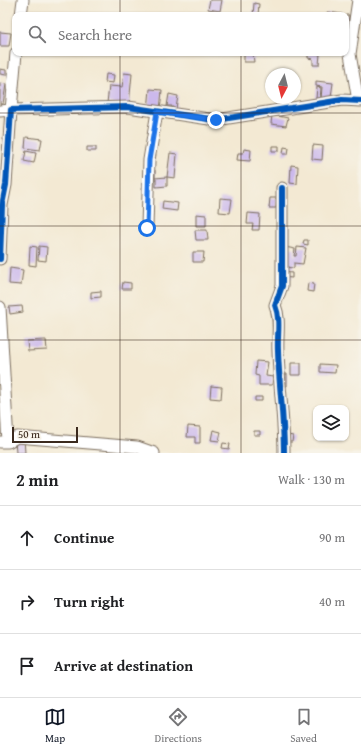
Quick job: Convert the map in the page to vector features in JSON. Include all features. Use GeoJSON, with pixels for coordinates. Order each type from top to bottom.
{"type":"FeatureCollection","features":[{"type":"Feature","properties":{"kind":"street"},"geometry":{"type":"LineString","coordinates":[[21,12],[23,0]]}},
{"type":"Feature","properties":{"kind":"street"},"geometry":{"type":"LineString","coordinates":[[5,110],[128,107],[216,120],[342,100],[359,101],[350,54],[358,0]]}},
{"type":"Feature","properties":{"kind":"street"},"geometry":{"type":"LineString","coordinates":[[0,259],[2,205],[6,185],[5,110],[15,56]]}},
{"type":"Feature","properties":{"kind":"street"},"geometry":{"type":"LineString","coordinates":[[147,228],[149,160],[157,112]]}},
{"type":"Feature","properties":{"kind":"street"},"geometry":{"type":"LineString","coordinates":[[282,188],[282,286],[275,305],[279,313],[278,350],[284,429],[284,453]]}},
{"type":"Feature","properties":{"kind":"street"},"geometry":{"type":"LineString","coordinates":[[0,307],[4,442],[17,437],[137,447],[154,453]]}},
{"type":"Feature","properties":{"kind":"building"},"geometry":{"type":"Polygon","coordinates":[[[210,0],[222,0],[220,11],[208,9],[210,0]]]}},
{"type":"Feature","properties":{"kind":"building"},"geometry":{"type":"Polygon","coordinates":[[[254,3],[259,4],[258,12],[253,12],[254,3]]]}},
{"type":"Feature","properties":{"kind":"building"},"geometry":{"type":"Polygon","coordinates":[[[0,32],[11,33],[9,46],[0,46],[0,32]]]}},
{"type":"Feature","properties":{"kind":"building"},"geometry":{"type":"Polygon","coordinates":[[[244,56],[253,56],[254,62],[244,62],[244,56]]]}},
{"type":"Feature","properties":{"kind":"building"},"geometry":{"type":"Polygon","coordinates":[[[308,56],[320,56],[319,65],[313,65],[313,59],[308,58],[308,56]]]}},
{"type":"Feature","properties":{"kind":"building"},"geometry":{"type":"Polygon","coordinates":[[[0,69],[6,70],[6,75],[0,74],[0,69]]]}},
{"type":"Feature","properties":{"kind":"building"},"geometry":{"type":"Polygon","coordinates":[[[124,73],[132,74],[129,105],[107,103],[109,86],[122,87],[124,73]]]}},
{"type":"Feature","properties":{"kind":"building"},"geometry":{"type":"Polygon","coordinates":[[[106,74],[114,75],[113,83],[105,82],[106,74]]]}},
{"type":"Feature","properties":{"kind":"building"},"geometry":{"type":"Polygon","coordinates":[[[316,81],[333,83],[331,97],[326,97],[325,101],[321,100],[322,87],[316,86],[316,81]]]}},
{"type":"Feature","properties":{"kind":"building"},"geometry":{"type":"Polygon","coordinates":[[[0,83],[6,84],[3,104],[0,104],[0,83]]]}},
{"type":"Feature","properties":{"kind":"building"},"geometry":{"type":"Polygon","coordinates":[[[317,87],[321,88],[320,99],[316,99],[317,87]]]}},
{"type":"Feature","properties":{"kind":"building"},"geometry":{"type":"Polygon","coordinates":[[[150,89],[162,90],[160,111],[148,110],[150,89]]]}},
{"type":"Feature","properties":{"kind":"building"},"geometry":{"type":"Polygon","coordinates":[[[169,94],[178,96],[175,115],[171,114],[172,106],[167,106],[169,94]]]}},
{"type":"Feature","properties":{"kind":"building"},"geometry":{"type":"Polygon","coordinates":[[[272,115],[288,118],[286,126],[271,124],[272,115]]]}},
{"type":"Feature","properties":{"kind":"building"},"geometry":{"type":"Polygon","coordinates":[[[26,137],[42,139],[40,150],[25,148],[26,137]]]}},
{"type":"Feature","properties":{"kind":"building"},"geometry":{"type":"Polygon","coordinates":[[[313,145],[323,146],[322,160],[312,159],[313,145]]]}},
{"type":"Feature","properties":{"kind":"building"},"geometry":{"type":"Polygon","coordinates":[[[272,146],[279,146],[279,151],[272,151],[272,146]]]}},
{"type":"Feature","properties":{"kind":"building"},"geometry":{"type":"Polygon","coordinates":[[[87,147],[96,147],[96,151],[87,151],[87,147]]]}},
{"type":"Feature","properties":{"kind":"building"},"geometry":{"type":"Polygon","coordinates":[[[284,147],[289,148],[288,154],[283,154],[284,147]]]}},
{"type":"Feature","properties":{"kind":"building"},"geometry":{"type":"Polygon","coordinates":[[[244,149],[251,150],[250,161],[237,160],[238,153],[243,153],[244,149]]]}},
{"type":"Feature","properties":{"kind":"building"},"geometry":{"type":"Polygon","coordinates":[[[26,151],[36,153],[34,163],[24,161],[26,151]]]}},
{"type":"Feature","properties":{"kind":"building"},"geometry":{"type":"Polygon","coordinates":[[[170,153],[177,154],[175,178],[167,177],[170,153]]]}},
{"type":"Feature","properties":{"kind":"building"},"geometry":{"type":"Polygon","coordinates":[[[291,165],[298,166],[297,184],[290,183],[291,165]]]}},
{"type":"Feature","properties":{"kind":"building"},"geometry":{"type":"Polygon","coordinates":[[[146,170],[155,170],[155,178],[167,177],[167,186],[156,187],[156,179],[147,180],[146,170]]]}},
{"type":"Feature","properties":{"kind":"building"},"geometry":{"type":"Polygon","coordinates":[[[220,198],[232,199],[230,213],[219,212],[220,198]]]}},
{"type":"Feature","properties":{"kind":"building"},"geometry":{"type":"Polygon","coordinates":[[[270,198],[277,198],[276,208],[269,208],[270,198]]]}},
{"type":"Feature","properties":{"kind":"building"},"geometry":{"type":"Polygon","coordinates":[[[163,201],[178,203],[177,211],[162,209],[163,201]]]}},
{"type":"Feature","properties":{"kind":"building"},"geometry":{"type":"Polygon","coordinates":[[[248,213],[260,214],[259,230],[252,230],[253,224],[247,224],[248,213]]]}},
{"type":"Feature","properties":{"kind":"building"},"geometry":{"type":"Polygon","coordinates":[[[196,214],[206,215],[206,226],[196,226],[196,214]]]}},
{"type":"Feature","properties":{"kind":"building"},"geometry":{"type":"Polygon","coordinates":[[[195,230],[207,230],[208,240],[196,240],[195,230]]]}},
{"type":"Feature","properties":{"kind":"building"},"geometry":{"type":"Polygon","coordinates":[[[304,240],[308,240],[308,245],[303,244],[304,240]]]}},
{"type":"Feature","properties":{"kind":"building"},"geometry":{"type":"Polygon","coordinates":[[[30,246],[37,247],[36,266],[29,265],[30,246]]]}},
{"type":"Feature","properties":{"kind":"building"},"geometry":{"type":"Polygon","coordinates":[[[39,246],[47,247],[46,261],[38,260],[39,246]]]}},
{"type":"Feature","properties":{"kind":"building"},"geometry":{"type":"Polygon","coordinates":[[[285,247],[295,249],[294,256],[296,256],[297,247],[306,248],[303,264],[294,263],[294,268],[283,267],[285,247]]]}},
{"type":"Feature","properties":{"kind":"building"},"geometry":{"type":"Polygon","coordinates":[[[193,252],[204,252],[203,262],[193,262],[193,252]]]}},
{"type":"Feature","properties":{"kind":"building"},"geometry":{"type":"Polygon","coordinates":[[[10,268],[23,270],[21,285],[9,284],[10,268]]]}},
{"type":"Feature","properties":{"kind":"building"},"geometry":{"type":"Polygon","coordinates":[[[283,272],[292,273],[292,278],[282,277],[283,272]]]}},
{"type":"Feature","properties":{"kind":"building"},"geometry":{"type":"Polygon","coordinates":[[[123,282],[131,283],[131,289],[122,289],[123,282]]]}},
{"type":"Feature","properties":{"kind":"building"},"geometry":{"type":"Polygon","coordinates":[[[308,283],[314,284],[313,292],[307,291],[308,283]]]}},
{"type":"Feature","properties":{"kind":"building"},"geometry":{"type":"Polygon","coordinates":[[[101,291],[101,297],[91,298],[91,292],[101,291]]]}},
{"type":"Feature","properties":{"kind":"building"},"geometry":{"type":"Polygon","coordinates":[[[22,306],[23,312],[10,314],[9,307],[22,306]]]}},
{"type":"Feature","properties":{"kind":"building"},"geometry":{"type":"Polygon","coordinates":[[[46,340],[47,350],[28,351],[27,341],[46,340]]]}},
{"type":"Feature","properties":{"kind":"building"},"geometry":{"type":"Polygon","coordinates":[[[256,361],[268,362],[266,376],[273,377],[272,385],[259,385],[259,376],[255,375],[256,361]]]}},
{"type":"Feature","properties":{"kind":"building"},"geometry":{"type":"Polygon","coordinates":[[[291,363],[301,363],[301,375],[291,375],[291,363]]]}},
{"type":"Feature","properties":{"kind":"building"},"geometry":{"type":"Polygon","coordinates":[[[320,364],[336,365],[335,373],[320,372],[320,364]]]}},
{"type":"Feature","properties":{"kind":"building"},"geometry":{"type":"Polygon","coordinates":[[[283,374],[287,374],[287,386],[283,386],[283,374]]]}},
{"type":"Feature","properties":{"kind":"building"},"geometry":{"type":"Polygon","coordinates":[[[211,386],[222,387],[221,399],[210,398],[211,386]]]}},
{"type":"Feature","properties":{"kind":"building"},"geometry":{"type":"Polygon","coordinates":[[[255,397],[262,397],[262,401],[255,401],[255,397]]]}},
{"type":"Feature","properties":{"kind":"building"},"geometry":{"type":"Polygon","coordinates":[[[188,426],[200,427],[200,443],[195,443],[195,437],[187,437],[188,426]]]}},
{"type":"Feature","properties":{"kind":"building"},"geometry":{"type":"Polygon","coordinates":[[[213,430],[221,432],[219,441],[211,440],[213,430]]]}},
{"type":"Feature","properties":{"kind":"building"},"geometry":{"type":"Polygon","coordinates":[[[254,431],[260,431],[260,435],[254,435],[254,431]]]}},
{"type":"Feature","properties":{"kind":"building"},"geometry":{"type":"Polygon","coordinates":[[[288,435],[293,436],[292,442],[287,442],[288,435]]]}},
{"type":"Feature","properties":{"kind":"building"},"geometry":{"type":"Polygon","coordinates":[[[15,439],[24,439],[25,453],[16,453],[15,439]]]}},
{"type":"Feature","properties":{"kind":"building"},"geometry":{"type":"Polygon","coordinates":[[[223,443],[230,444],[229,449],[222,448],[223,443]]]}},
{"type":"Feature","properties":{"kind":"cycle path"},"geometry":{"type":"LineString","coordinates":[[0,259],[2,205],[6,185],[11,110],[128,107],[216,120],[342,100],[361,101]]}},
{"type":"Feature","properties":{"kind":"cycle path"},"geometry":{"type":"LineString","coordinates":[[282,188],[282,286],[275,305],[278,322],[284,453]]}},
{"type":"Feature","properties":{"kind":"route"},"geometry":{"type":"LineString","coordinates":[[147,228],[149,160],[157,112],[216,120]]}}]}
